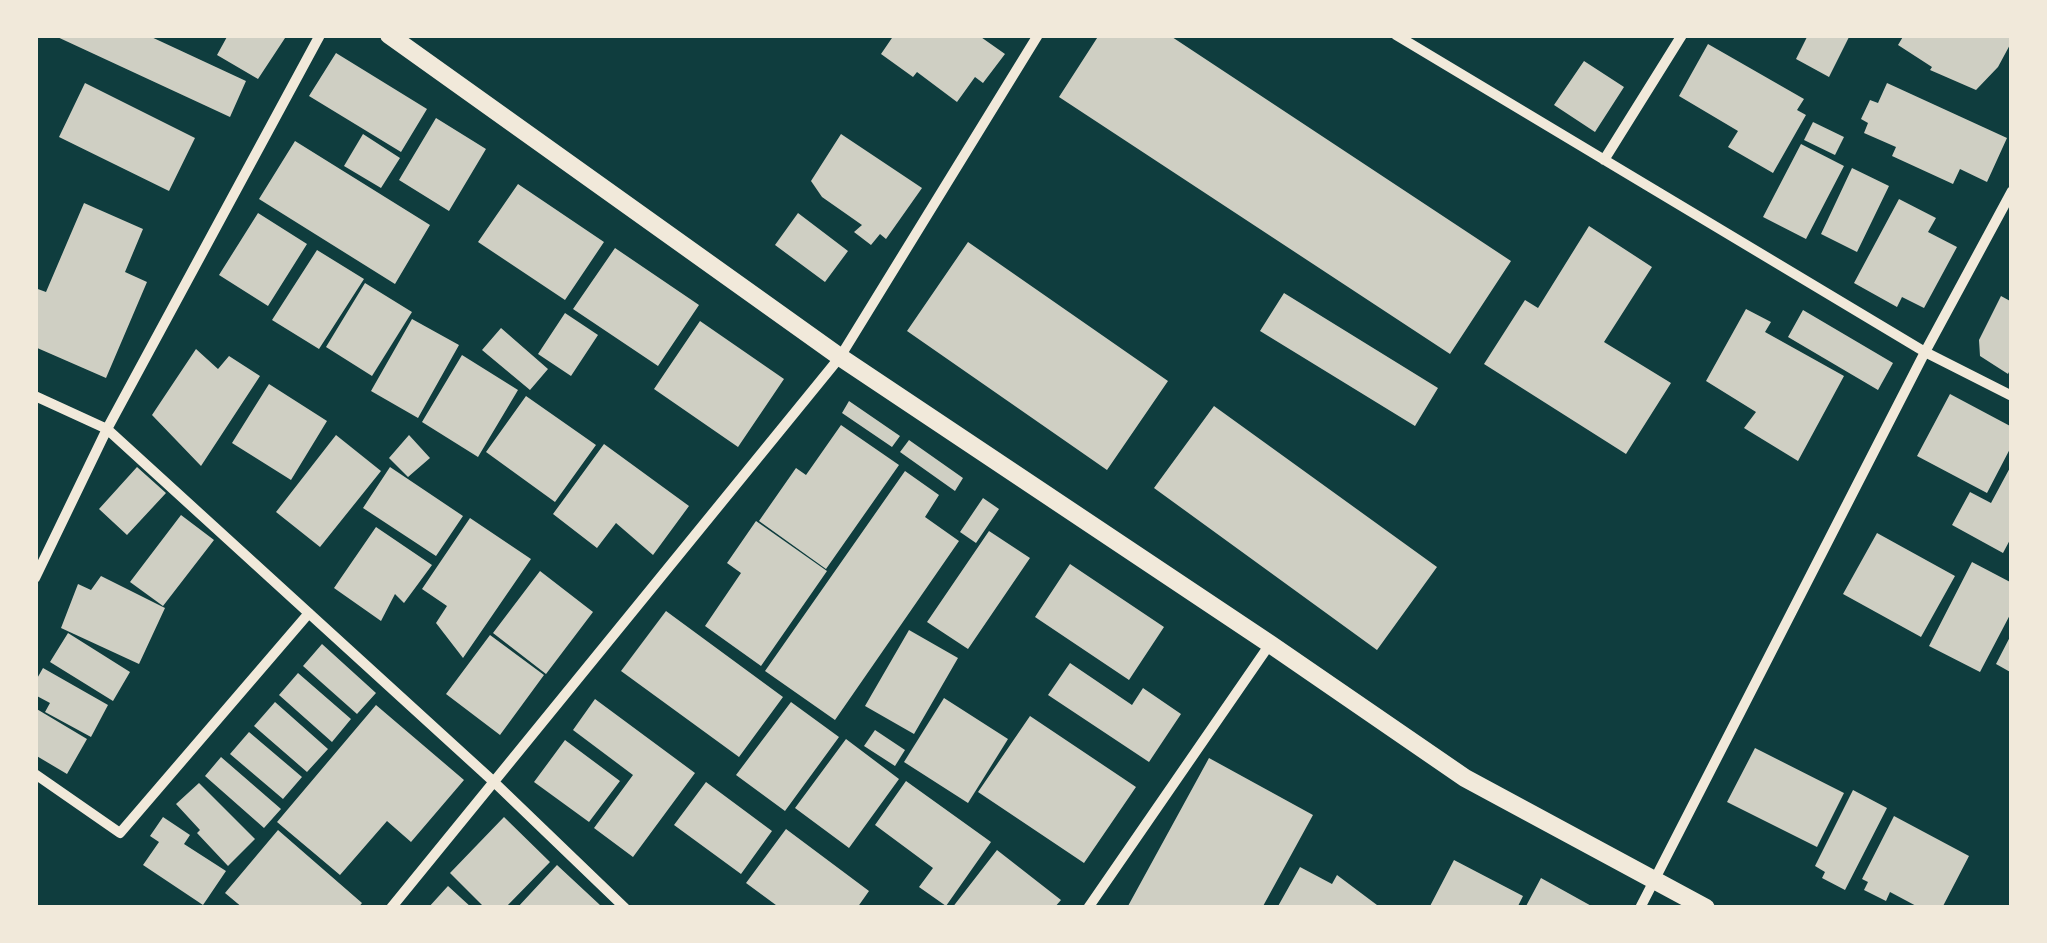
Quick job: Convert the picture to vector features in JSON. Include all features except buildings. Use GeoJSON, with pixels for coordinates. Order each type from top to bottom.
{"type":"FeatureCollection","features":[{"type":"Feature","properties":{"kind":"street"},"geometry":{"type":"LineString","coordinates":[[35,578],[106,429],[320,35]]}},
{"type":"Feature","properties":{"kind":"street"},"geometry":{"type":"LineString","coordinates":[[389,35],[840,356],[1465,778],[1706,908]]}},
{"type":"Feature","properties":{"kind":"street"},"geometry":{"type":"LineString","coordinates":[[391,908],[840,356],[1038,35]]}},
{"type":"Feature","properties":{"kind":"street"},"geometry":{"type":"LineString","coordinates":[[1396,35],[1925,352],[2012,396]]}},
{"type":"Feature","properties":{"kind":"street"},"geometry":{"type":"LineString","coordinates":[[1604,160],[1682,35]]}},
{"type":"Feature","properties":{"kind":"street"},"geometry":{"type":"LineString","coordinates":[[1640,908],[1925,352],[2012,191]]}},
{"type":"Feature","properties":{"kind":"street"},"geometry":{"type":"LineString","coordinates":[[35,396],[106,429],[494,782],[625,908]]}},
{"type":"Feature","properties":{"kind":"street"},"geometry":{"type":"LineString","coordinates":[[35,774],[120,833],[309,613]]}},
{"type":"Feature","properties":{"kind":"street"},"geometry":{"type":"LineString","coordinates":[[1088,908],[1270,644]]}}]}
